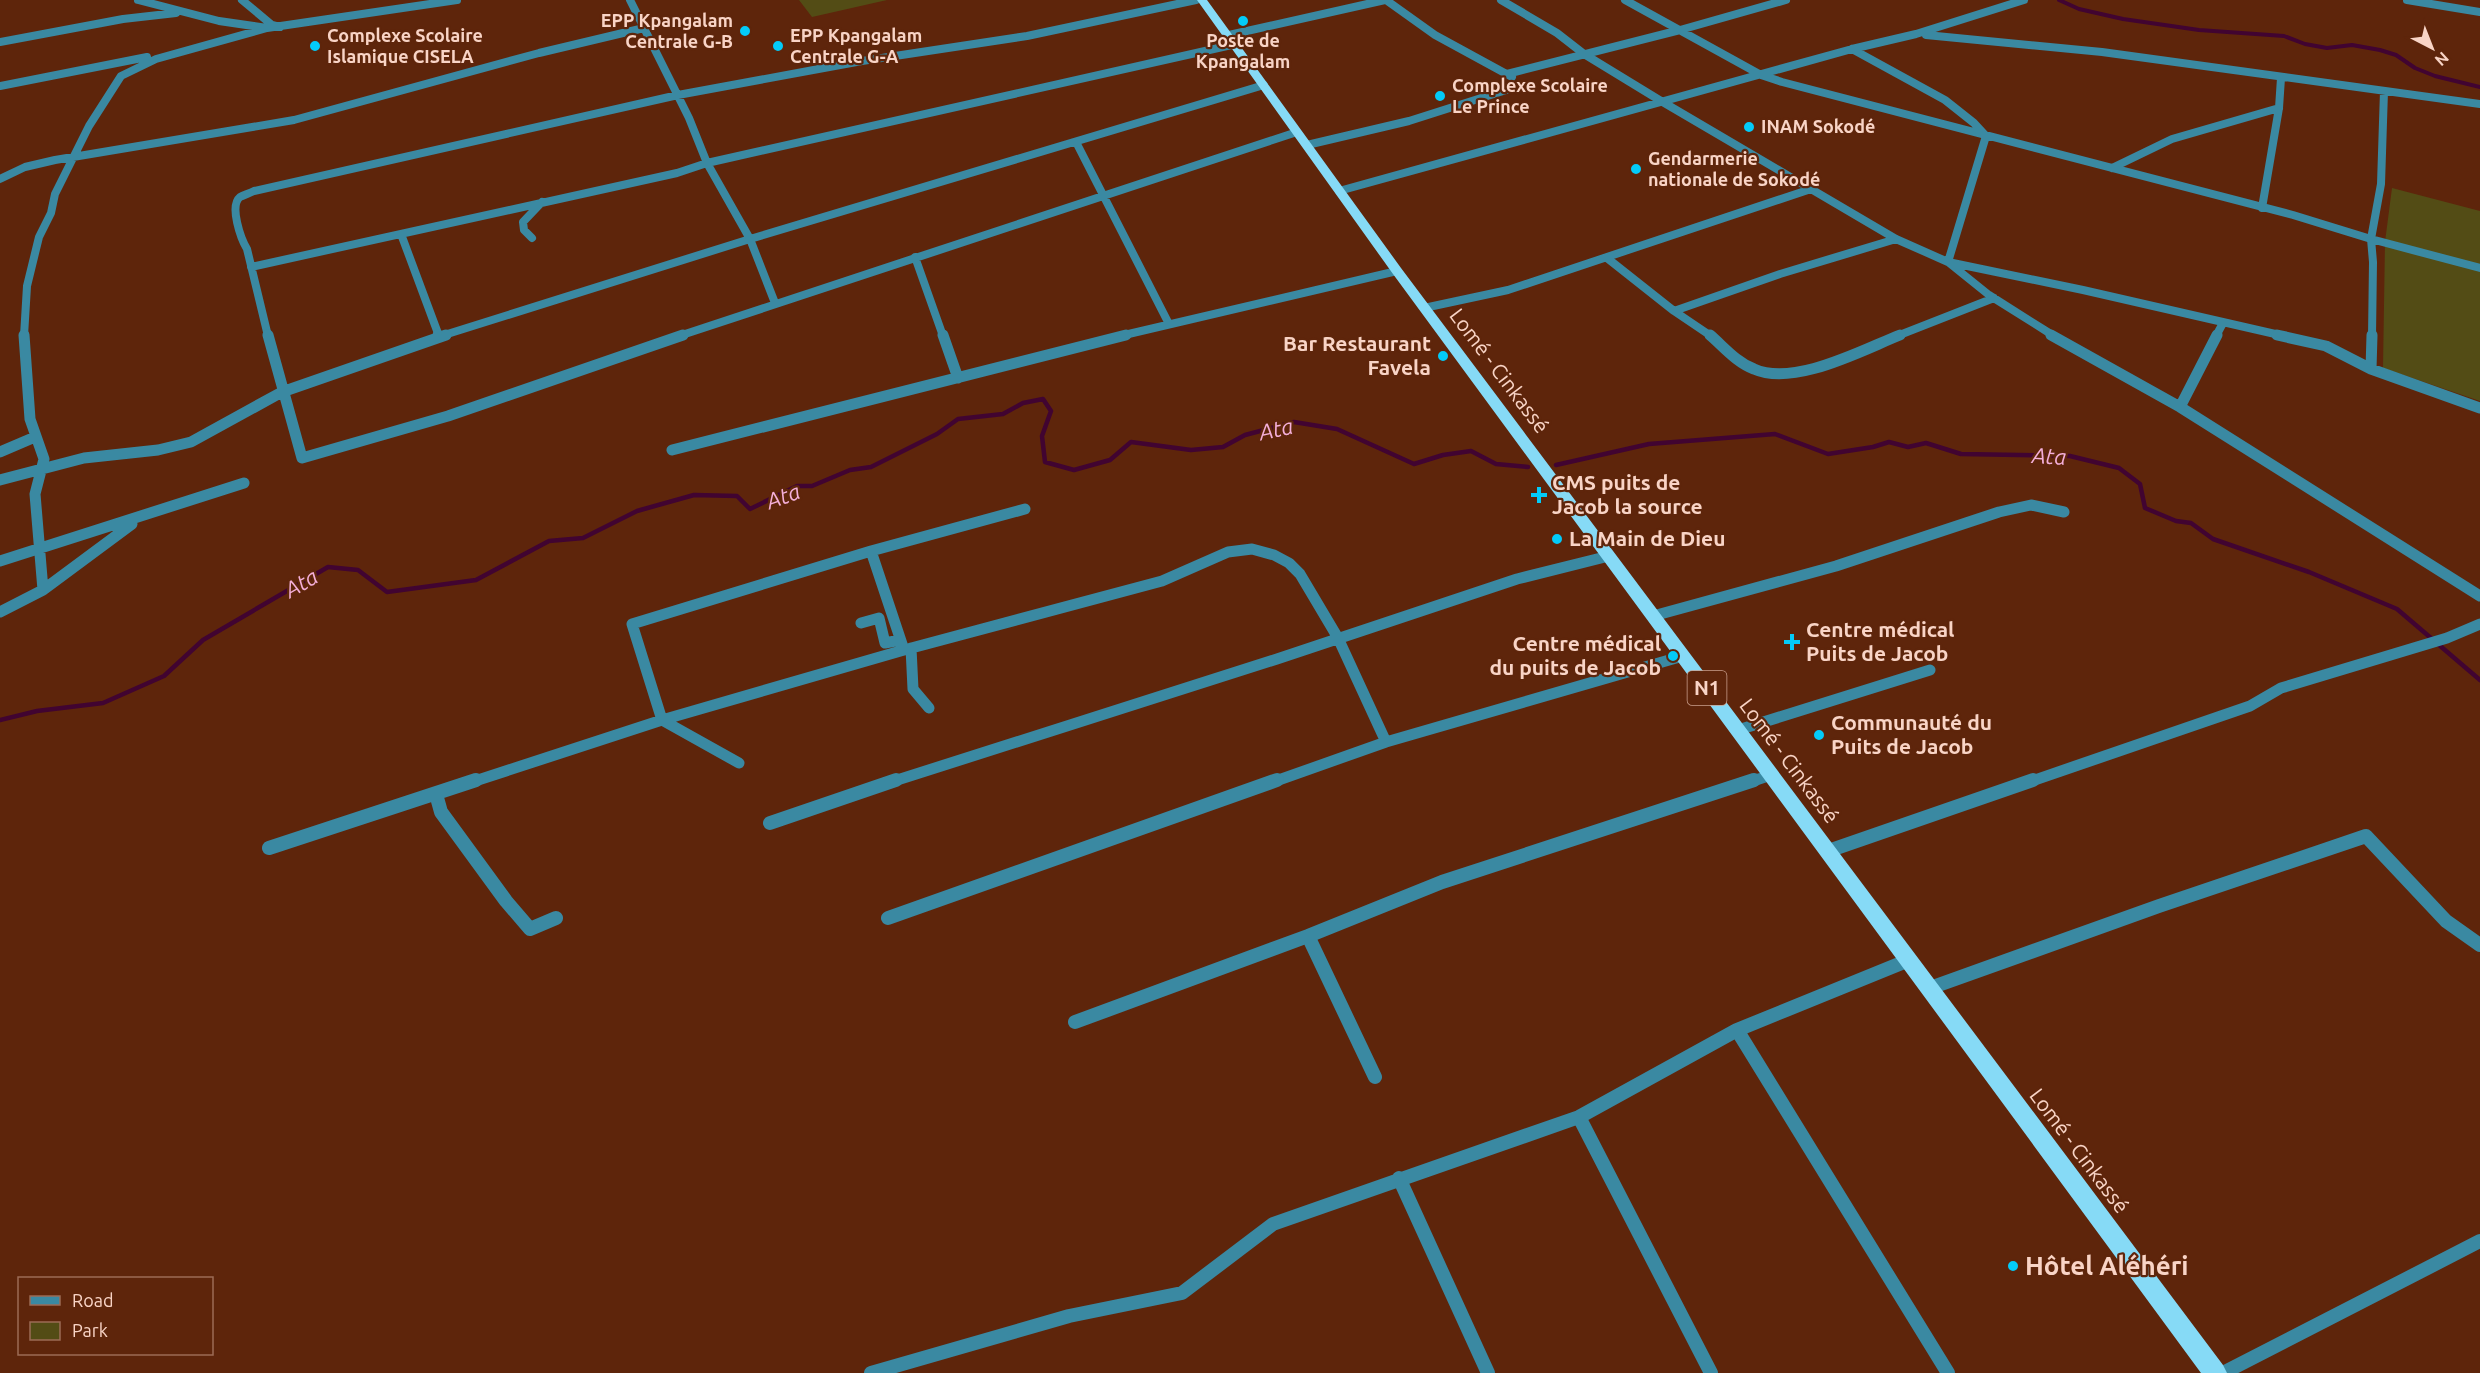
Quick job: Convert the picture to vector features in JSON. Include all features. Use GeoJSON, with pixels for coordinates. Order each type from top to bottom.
{"type":"FeatureCollection","features":[{"type":"Feature","properties":{"kind":"highway","name":"Lomé - Cinkassé"},"geometry":{"type":"LineString","coordinates":[[1202,0],[1424,308],[2215,1373]]}},
{"type":"Feature","properties":{"kind":"street"},"geometry":{"type":"LineString","coordinates":[[138,0],[248,27],[267,28],[457,0]]}},
{"type":"Feature","properties":{"kind":"street"},"geometry":{"type":"LineString","coordinates":[[242,0],[272,25],[283,27]]}},
{"type":"Feature","properties":{"kind":"street"},"geometry":{"type":"LineString","coordinates":[[630,0],[678,95],[707,163],[750,239],[775,303]]}},
{"type":"Feature","properties":{"kind":"street"},"geometry":{"type":"LineString","coordinates":[[250,267],[677,173],[707,163],[1232,39],[1386,0],[1436,35],[1507,74],[1522,85],[1409,121],[1302,139],[1102,194],[775,303],[448,416],[302,458],[282,392],[250,267],[247,249],[240,237],[235,205],[236,201],[249,193],[454,144],[542,127],[678,95],[862,61],[1027,36],[1196,0]]}},
{"type":"Feature","properties":{"kind":"street"},"geometry":{"type":"LineString","coordinates":[[1501,0],[1557,33],[1584,54],[1661,101],[1896,239],[1948,262],[2083,290],[2326,346],[2371,369],[2480,408]]}},
{"type":"Feature","properties":{"kind":"street"},"geometry":{"type":"LineString","coordinates":[[1625,0],[1761,75],[2348,230],[2371,239],[2480,268]]}},
{"type":"Feature","properties":{"kind":"street"},"geometry":{"type":"LineString","coordinates":[[1507,74],[1680,30],[1786,0]]}},
{"type":"Feature","properties":{"kind":"street"},"geometry":{"type":"LineString","coordinates":[[1339,191],[1852,49],[1916,34],[2024,0]]}},
{"type":"Feature","properties":{"kind":"street"},"geometry":{"type":"LineString","coordinates":[[2408,0],[2480,12]]}},
{"type":"Feature","properties":{"kind":"street"},"geometry":{"type":"LineString","coordinates":[[0,42],[123,19],[183,12]]}},
{"type":"Feature","properties":{"kind":"street"},"geometry":{"type":"LineString","coordinates":[[43,590],[35,494],[44,459],[30,419],[24,354],[27,286],[39,237],[51,213],[64,174],[89,126],[121,76],[156,59],[267,28]]}},
{"type":"Feature","properties":{"kind":"street"},"geometry":{"type":"LineString","coordinates":[[0,179],[25,167],[75,156],[294,120],[539,53],[644,28]]}},
{"type":"Feature","properties":{"kind":"street"},"geometry":{"type":"LineString","coordinates":[[1916,34],[1990,39],[2105,52],[2480,104]]}},
{"type":"Feature","properties":{"kind":"street"},"geometry":{"type":"LineString","coordinates":[[0,86],[201,46]]}},
{"type":"Feature","properties":{"kind":"street"},"geometry":{"type":"LineString","coordinates":[[1852,49],[1943,99],[1973,120],[1986,136]]}},
{"type":"Feature","properties":{"kind":"street"},"geometry":{"type":"LineString","coordinates":[[2262,208],[2279,108],[2281,78]]}},
{"type":"Feature","properties":{"kind":"street"},"geometry":{"type":"LineString","coordinates":[[0,480],[84,458],[158,450],[191,442],[282,392],[439,337],[750,239],[1264,85]]}},
{"type":"Feature","properties":{"kind":"street"},"geometry":{"type":"LineString","coordinates":[[2371,369],[2373,261],[2371,239],[2381,184],[2384,91]]}},
{"type":"Feature","properties":{"kind":"street"},"geometry":{"type":"LineString","coordinates":[[2112,168],[2136,153],[2173,138],[2279,108]]}},
{"type":"Feature","properties":{"kind":"street"},"geometry":{"type":"LineString","coordinates":[[1948,262],[1986,136]]}},
{"type":"Feature","properties":{"kind":"street"},"geometry":{"type":"LineString","coordinates":[[1076,142],[1169,324]]}},
{"type":"Feature","properties":{"kind":"street"},"geometry":{"type":"LineString","coordinates":[[1424,308],[1508,291],[1811,189]]}},
{"type":"Feature","properties":{"kind":"street"},"geometry":{"type":"LineString","coordinates":[[532,238],[522,226],[523,222],[543,202]]}},
{"type":"Feature","properties":{"kind":"street"},"geometry":{"type":"LineString","coordinates":[[401,234],[439,337]]}},
{"type":"Feature","properties":{"kind":"street"},"geometry":{"type":"LineString","coordinates":[[1674,310],[1791,270],[1896,239]]}},
{"type":"Feature","properties":{"kind":"street"},"geometry":{"type":"LineString","coordinates":[[915,257],[958,378]]}},
{"type":"Feature","properties":{"kind":"street"},"geometry":{"type":"LineString","coordinates":[[1607,258],[1710,335],[1747,366],[1771,374],[1788,375],[1839,359],[1994,298]]}},
{"type":"Feature","properties":{"kind":"street"},"geometry":{"type":"LineString","coordinates":[[1948,262],[1994,298],[2048,333],[2180,407],[2480,596]]}},
{"type":"Feature","properties":{"kind":"street"},"geometry":{"type":"LineString","coordinates":[[672,450],[1169,324],[1397,271]]}},
{"type":"Feature","properties":{"kind":"street"},"geometry":{"type":"LineString","coordinates":[[2180,407],[2223,323]]}},
{"type":"Feature","properties":{"kind":"street"},"geometry":{"type":"LineString","coordinates":[[0,452],[35,437]]}},
{"type":"Feature","properties":{"kind":"street"},"geometry":{"type":"LineString","coordinates":[[0,561],[244,483]]}},
{"type":"Feature","properties":{"kind":"street"},"geometry":{"type":"LineString","coordinates":[[1653,616],[1836,566],[2000,512],[2031,505],[2064,512]]}},
{"type":"Feature","properties":{"kind":"street"},"geometry":{"type":"LineString","coordinates":[[739,763],[662,720],[632,624],[871,551],[1025,509]]}},
{"type":"Feature","properties":{"kind":"street"},"geometry":{"type":"LineString","coordinates":[[0,612],[43,590],[142,517]]}},
{"type":"Feature","properties":{"kind":"street"},"geometry":{"type":"LineString","coordinates":[[269,848],[662,720],[905,646],[1162,581],[1228,552],[1252,549],[1274,555],[1289,563],[1300,573],[1338,638],[1386,742]]}},
{"type":"Feature","properties":{"kind":"street"},"geometry":{"type":"LineString","coordinates":[[871,551],[905,646],[913,689],[929,708]]}},
{"type":"Feature","properties":{"kind":"street"},"geometry":{"type":"LineString","coordinates":[[770,823],[947,763],[1517,579],[1609,556]]}},
{"type":"Feature","properties":{"kind":"street"},"geometry":{"type":"LineString","coordinates":[[861,623],[879,618],[885,643],[905,646]]}},
{"type":"Feature","properties":{"kind":"street"},"geometry":{"type":"LineString","coordinates":[[1828,852],[2250,706],[2281,688],[2446,638],[2480,624]]}},
{"type":"Feature","properties":{"kind":"street"},"geometry":{"type":"LineString","coordinates":[[888,918],[1386,742],[1683,656]]}},
{"type":"Feature","properties":{"kind":"street"},"geometry":{"type":"LineString","coordinates":[[1738,730],[1930,670]]}},
{"type":"Feature","properties":{"kind":"street"},"geometry":{"type":"LineString","coordinates":[[1075,1022],[1308,936],[1442,882],[1771,775]]}},
{"type":"Feature","properties":{"kind":"street"},"geometry":{"type":"LineString","coordinates":[[436,794],[441,812],[506,901],[530,929],[556,918]]}},
{"type":"Feature","properties":{"kind":"street"},"geometry":{"type":"LineString","coordinates":[[1930,988],[2159,906],[2366,836],[2446,921],[2480,945]]}},
{"type":"Feature","properties":{"kind":"street"},"geometry":{"type":"LineString","coordinates":[[1308,936],[1375,1077]]}},
{"type":"Feature","properties":{"kind":"street"},"geometry":{"type":"LineString","coordinates":[[871,1373],[1069,1316],[1182,1293],[1273,1224],[1399,1178],[1579,1117],[1737,1030],[1909,960]]}},
{"type":"Feature","properties":{"kind":"street"},"geometry":{"type":"LineString","coordinates":[[1737,1030],[1948,1373]]}},
{"type":"Feature","properties":{"kind":"street"},"geometry":{"type":"LineString","coordinates":[[1579,1117],[1711,1373]]}},
{"type":"Feature","properties":{"kind":"street"},"geometry":{"type":"LineString","coordinates":[[1399,1178],[1488,1373]]}},
{"type":"Feature","properties":{"kind":"street"},"geometry":{"type":"LineString","coordinates":[[2223,1373],[2480,1241]]}},
{"type":"Feature","properties":{"kind":"green space"},"geometry":{"type":"Polygon","coordinates":[[[799,0],[887,0],[812,17],[799,0]]]}},
{"type":"Feature","properties":{"kind":"green space"},"geometry":{"type":"Polygon","coordinates":[[[2392,188],[2480,211],[2480,401],[2383,368],[2385,242],[2392,188]]]}},
{"type":"Feature","properties":{"kind":"waterway"},"geometry":{"type":"LineString","coordinates":[[2059,0],[2079,9],[2123,19],[2199,30],[2284,36],[2305,44],[2327,48],[2352,45],[2380,50],[2396,55],[2415,68],[2435,76],[2480,87]]}},
{"type":"Feature","properties":{"kind":"waterway","name":"Ata"},"geometry":{"type":"LineString","coordinates":[[0,720],[37,711],[103,703],[164,676],[203,640],[328,567],[358,570],[387,592],[476,580],[549,541],[583,538],[637,511],[694,495],[737,496],[750,509],[797,486],[812,486],[850,470],[871,467],[937,434],[958,419],[1003,414],[1023,403],[1043,399],[1051,411],[1042,436],[1045,462],[1074,470],[1110,460],[1131,442],[1191,450],[1223,447],[1245,435],[1294,422],[1337,429],[1414,464],[1443,455],[1471,451],[1496,464],[1528,467]]}},
{"type":"Feature","properties":{"kind":"waterway","name":"Ata"},"geometry":{"type":"LineString","coordinates":[[1556,465],[1649,444],[1775,434],[1828,454],[1873,447],[1889,442],[1908,447],[1926,443],[1961,454],[2070,456],[2119,468],[2140,484],[2145,508],[2176,521],[2191,523],[2213,539],[2309,572],[2397,609],[2480,680]]}},
{"type":"Feature","properties":{"kind":"place","name":"Poste de Kpangalam"},"geometry":{"type":"Point","coordinates":[1243,21]}},
{"type":"Feature","properties":{"kind":"place","name":"EPP Kpangalam Centrale G-B"},"geometry":{"type":"Point","coordinates":[745,31]}},
{"type":"Feature","properties":{"kind":"place","name":"Complexe Scolaire Islamique CISELA"},"geometry":{"type":"Point","coordinates":[315,46]}},
{"type":"Feature","properties":{"kind":"place","name":"EPP Kpangalam Centrale G-A"},"geometry":{"type":"Point","coordinates":[778,46]}},
{"type":"Feature","properties":{"kind":"place","name":"Complexe Scolaire Le Prince"},"geometry":{"type":"Point","coordinates":[1440,96]}},
{"type":"Feature","properties":{"kind":"place","name":"INAM Sokodé"},"geometry":{"type":"Point","coordinates":[1749,127]}},
{"type":"Feature","properties":{"kind":"place","name":"Gendarmerie nationale de Sokodé"},"geometry":{"type":"Point","coordinates":[1636,169]}},
{"type":"Feature","properties":{"kind":"place","name":"Bar Restaurant Favela"},"geometry":{"type":"Point","coordinates":[1443,356]}},
{"type":"Feature","properties":{"kind":"place","name":"CMS puits de Jacob la source"},"geometry":{"type":"Point","coordinates":[1539,495]}},
{"type":"Feature","properties":{"kind":"place","name":"La Main de Dieu"},"geometry":{"type":"Point","coordinates":[1557,539]}},
{"type":"Feature","properties":{"kind":"place","name":"Centre médical Puits de Jacob"},"geometry":{"type":"Point","coordinates":[1792,642]}},
{"type":"Feature","properties":{"kind":"place","name":"Centre médical du puits de Jacob"},"geometry":{"type":"Point","coordinates":[1673,656]}},
{"type":"Feature","properties":{"kind":"place","name":"Communauté du Puits de Jacob"},"geometry":{"type":"Point","coordinates":[1819,735]}},
{"type":"Feature","properties":{"kind":"place","name":"Hôtel Aléhéri"},"geometry":{"type":"Point","coordinates":[2013,1266]}}]}
